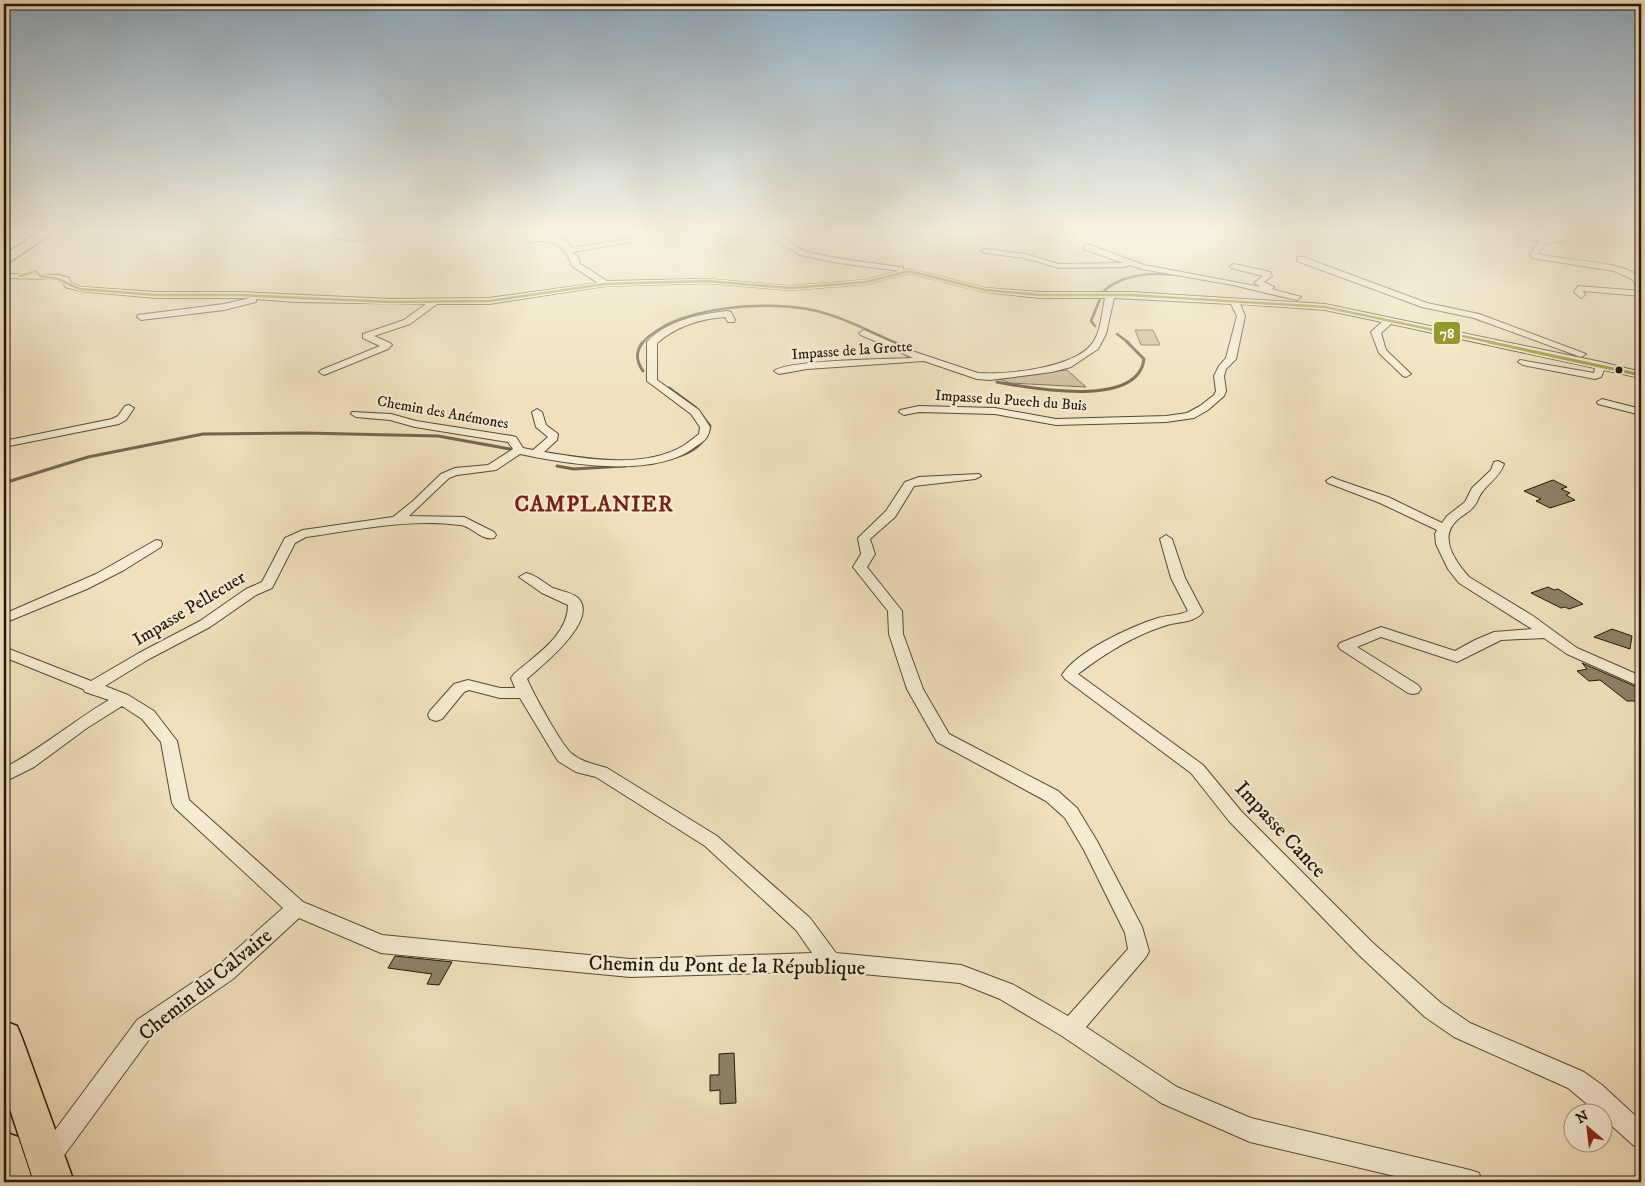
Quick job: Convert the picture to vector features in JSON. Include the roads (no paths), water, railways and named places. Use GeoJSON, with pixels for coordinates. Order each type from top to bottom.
{"type":"FeatureCollection","features":[{"type":"Feature","properties":{"kind":"main road"},"geometry":{"type":"LineString","coordinates":[[4,1038],[51,1171]]}},
{"type":"Feature","properties":{"kind":"main road"},"geometry":{"type":"LineString","coordinates":[[4,1151],[13,1182]]}},
{"type":"Feature","properties":{"kind":"street"},"geometry":{"type":"LineString","coordinates":[[75,287],[100,291],[383,301],[436,301],[489,300],[581,287]]}},
{"type":"Feature","properties":{"kind":"street"},"geometry":{"type":"LineString","coordinates":[[781,287],[798,287]]}},
{"type":"Feature","properties":{"kind":"street"},"geometry":{"type":"LineString","coordinates":[[974,287],[1040,295],[1110,295],[1307,301]]}},
{"type":"Feature","properties":{"kind":"street"},"geometry":{"type":"LineString","coordinates":[[1251,287],[1348,311],[1641,375]]}},
{"type":"Feature","properties":{"kind":"street"},"geometry":{"type":"LineString","coordinates":[[1270,287],[1324,307],[1348,311]]}},
{"type":"Feature","properties":{"kind":"street"},"geometry":{"type":"LineString","coordinates":[[1379,287],[1425,304],[1476,316],[1495,325],[1534,336],[1584,355],[1604,366]]}},
{"type":"Feature","properties":{"kind":"street"},"geometry":{"type":"LineString","coordinates":[[1581,295],[1578,292],[1581,288],[1641,294]]}},
{"type":"Feature","properties":{"kind":"street","name":"Impasse de la Grotte"},"geometry":{"type":"LineString","coordinates":[[864,333],[927,359],[977,376],[984,377],[1052,369],[1068,365],[1095,347],[1101,334],[1110,295]]}},
{"type":"Feature","properties":{"kind":"street"},"geometry":{"type":"LineString","coordinates":[[141,317],[224,308],[266,297]]}},
{"type":"Feature","properties":{"kind":"street"},"geometry":{"type":"LineString","coordinates":[[1204,408],[1219,396],[1221,391],[1219,376],[1222,368],[1231,359],[1240,316],[1234,300]]}},
{"type":"Feature","properties":{"kind":"street"},"geometry":{"type":"LineString","coordinates":[[324,372],[385,347],[387,345],[366,336],[407,322],[436,301]]}},
{"type":"Feature","properties":{"kind":"street"},"geometry":{"type":"LineString","coordinates":[[515,452],[582,462],[612,462],[655,458],[689,448],[704,435],[705,427],[695,412],[652,381],[652,342],[669,329],[710,315],[728,314],[730,320]]}},
{"type":"Feature","properties":{"kind":"street"},"geometry":{"type":"LineString","coordinates":[[1389,320],[1376,332],[1382,351],[1406,374]]}},
{"type":"Feature","properties":{"kind":"street","name":"Impasse de la Grotte"},"geometry":{"type":"LineString","coordinates":[[779,372],[807,366],[927,359]]}},
{"type":"Feature","properties":{"kind":"street"},"geometry":{"type":"LineString","coordinates":[[1523,362],[1595,376],[1598,375],[1604,366]]}},
{"type":"Feature","properties":{"kind":"street"},"geometry":{"type":"LineString","coordinates":[[1602,402],[1641,412]]}},
{"type":"Feature","properties":{"kind":"street"},"geometry":{"type":"LineString","coordinates":[[4,444],[107,424],[122,418],[129,408]]}},
{"type":"Feature","properties":{"kind":"street","name":"Impasse du Puech du Buis"},"geometry":{"type":"LineString","coordinates":[[904,412],[919,409],[995,411],[1063,422],[1179,419],[1190,416],[1204,408]]}},
{"type":"Feature","properties":{"kind":"street"},"geometry":{"type":"LineString","coordinates":[[535,454],[553,438],[553,434],[540,427],[537,412]]}},
{"type":"Feature","properties":{"kind":"street","name":"Chemin des Anémones"},"geometry":{"type":"LineString","coordinates":[[356,414],[391,417],[415,424],[512,439],[515,452],[498,466],[487,470],[456,471],[447,474],[438,480],[424,497],[397,520]]}},
{"type":"Feature","properties":{"kind":"street"},"geometry":{"type":"LineString","coordinates":[[1498,464],[1496,471],[1476,491],[1470,504],[1451,519],[1441,534],[1442,544],[1455,569],[1464,580],[1572,651],[1641,682]]}},
{"type":"Feature","properties":{"kind":"street"},"geometry":{"type":"LineString","coordinates":[[975,476],[919,480],[909,484],[904,498],[879,526],[864,538],[864,544],[872,553],[860,567],[895,611],[896,634],[915,689],[943,738],[1052,796],[1071,813],[1091,846],[1135,933],[1139,951],[1070,1029]]}},
{"type":"Feature","properties":{"kind":"street"},"geometry":{"type":"LineString","coordinates":[[1332,481],[1384,500],[1444,529]]}},
{"type":"Feature","properties":{"kind":"street","name":"Impasse Pellecuer"},"geometry":{"type":"LineString","coordinates":[[90,688],[144,656],[205,624],[251,592],[267,585],[290,541],[303,534],[397,520],[464,521],[490,535]]}},
{"type":"Feature","properties":{"kind":"street","name":"Impasse Cance"},"geometry":{"type":"LineString","coordinates":[[1166,539],[1178,578],[1196,612],[1193,615],[1166,620],[1125,636],[1073,670],[1070,676],[1197,769],[1235,816],[1366,950],[1433,1010],[1462,1030],[1576,1080],[1594,1093],[1641,1137]]}},
{"type":"Feature","properties":{"kind":"street"},"geometry":{"type":"LineString","coordinates":[[4,619],[90,584],[129,563],[156,544]]}},
{"type":"Feature","properties":{"kind":"street"},"geometry":{"type":"LineString","coordinates":[[526,577],[547,590],[572,600],[576,605],[575,613],[564,637],[519,678],[525,693],[564,757],[582,768],[601,772],[711,840],[803,924],[830,962]]}},
{"type":"Feature","properties":{"kind":"street"},"geometry":{"type":"LineString","coordinates":[[1413,689],[1345,646],[1381,632],[1457,657],[1480,643],[1499,635],[1547,633]]}},
{"type":"Feature","properties":{"kind":"street","name":"Chemin du Pont de la République"},"geometry":{"type":"LineString","coordinates":[[4,652],[90,688],[122,699],[148,715],[168,741],[181,803],[296,908],[381,944],[630,968],[830,962],[961,974],[1007,992],[1070,1029],[1169,1095],[1250,1130],[1470,1182]]}},
{"type":"Feature","properties":{"kind":"street"},"geometry":{"type":"LineString","coordinates":[[436,715],[459,688],[468,685],[500,693],[525,693]]}},
{"type":"Feature","properties":{"kind":"street"},"geometry":{"type":"LineString","coordinates":[[4,776],[28,763],[81,724],[122,699]]}},
{"type":"Feature","properties":{"kind":"street","name":"Chemin du Calvaire"},"geometry":{"type":"LineString","coordinates":[[51,1171],[145,1027],[226,972],[296,908]]}},
{"type":"Feature","properties":{"kind":"waterway"},"geometry":{"type":"LineString","coordinates":[[1102,293],[1110,287]]}},
{"type":"Feature","properties":{"kind":"waterway"},"geometry":{"type":"LineString","coordinates":[[1243,287],[1290,298]]}},
{"type":"Feature","properties":{"kind":"waterway"},"geometry":{"type":"LineString","coordinates":[[1095,326],[1091,321],[1100,299]]}},
{"type":"Feature","properties":{"kind":"waterway"},"geometry":{"type":"LineString","coordinates":[[643,342],[657,331],[676,321],[698,314],[746,306],[770,306],[793,307],[834,316],[896,343]]}},
{"type":"Feature","properties":{"kind":"waterway"},"geometry":{"type":"LineString","coordinates":[[1117,334],[1129,343]]}},
{"type":"Feature","properties":{"kind":"waterway"},"geometry":{"type":"LineString","coordinates":[[643,342],[637,356],[643,371]]}},
{"type":"Feature","properties":{"kind":"waterway"},"geometry":{"type":"LineString","coordinates":[[997,382],[1056,391],[1104,390],[1123,385],[1137,375],[1144,359],[1127,342]]}},
{"type":"Feature","properties":{"kind":"waterway"},"geometry":{"type":"LineString","coordinates":[[896,343],[910,350]]}},
{"type":"Feature","properties":{"kind":"waterway"},"geometry":{"type":"LineString","coordinates":[[669,388],[696,408]]}},
{"type":"Feature","properties":{"kind":"waterway"},"geometry":{"type":"LineString","coordinates":[[676,457],[693,450],[705,438],[710,426],[702,416]]}},
{"type":"Feature","properties":{"kind":"waterway"},"geometry":{"type":"LineString","coordinates":[[4,483],[88,457],[203,434],[305,433],[438,436],[510,449]]}},
{"type":"Feature","properties":{"kind":"waterway"},"geometry":{"type":"LineString","coordinates":[[557,466],[574,469],[625,466]]}},
{"type":"Feature","properties":{"kind":"district","name":"CAMPLANIER"},"geometry":{"type":"Point","coordinates":[594,503]}}]}
